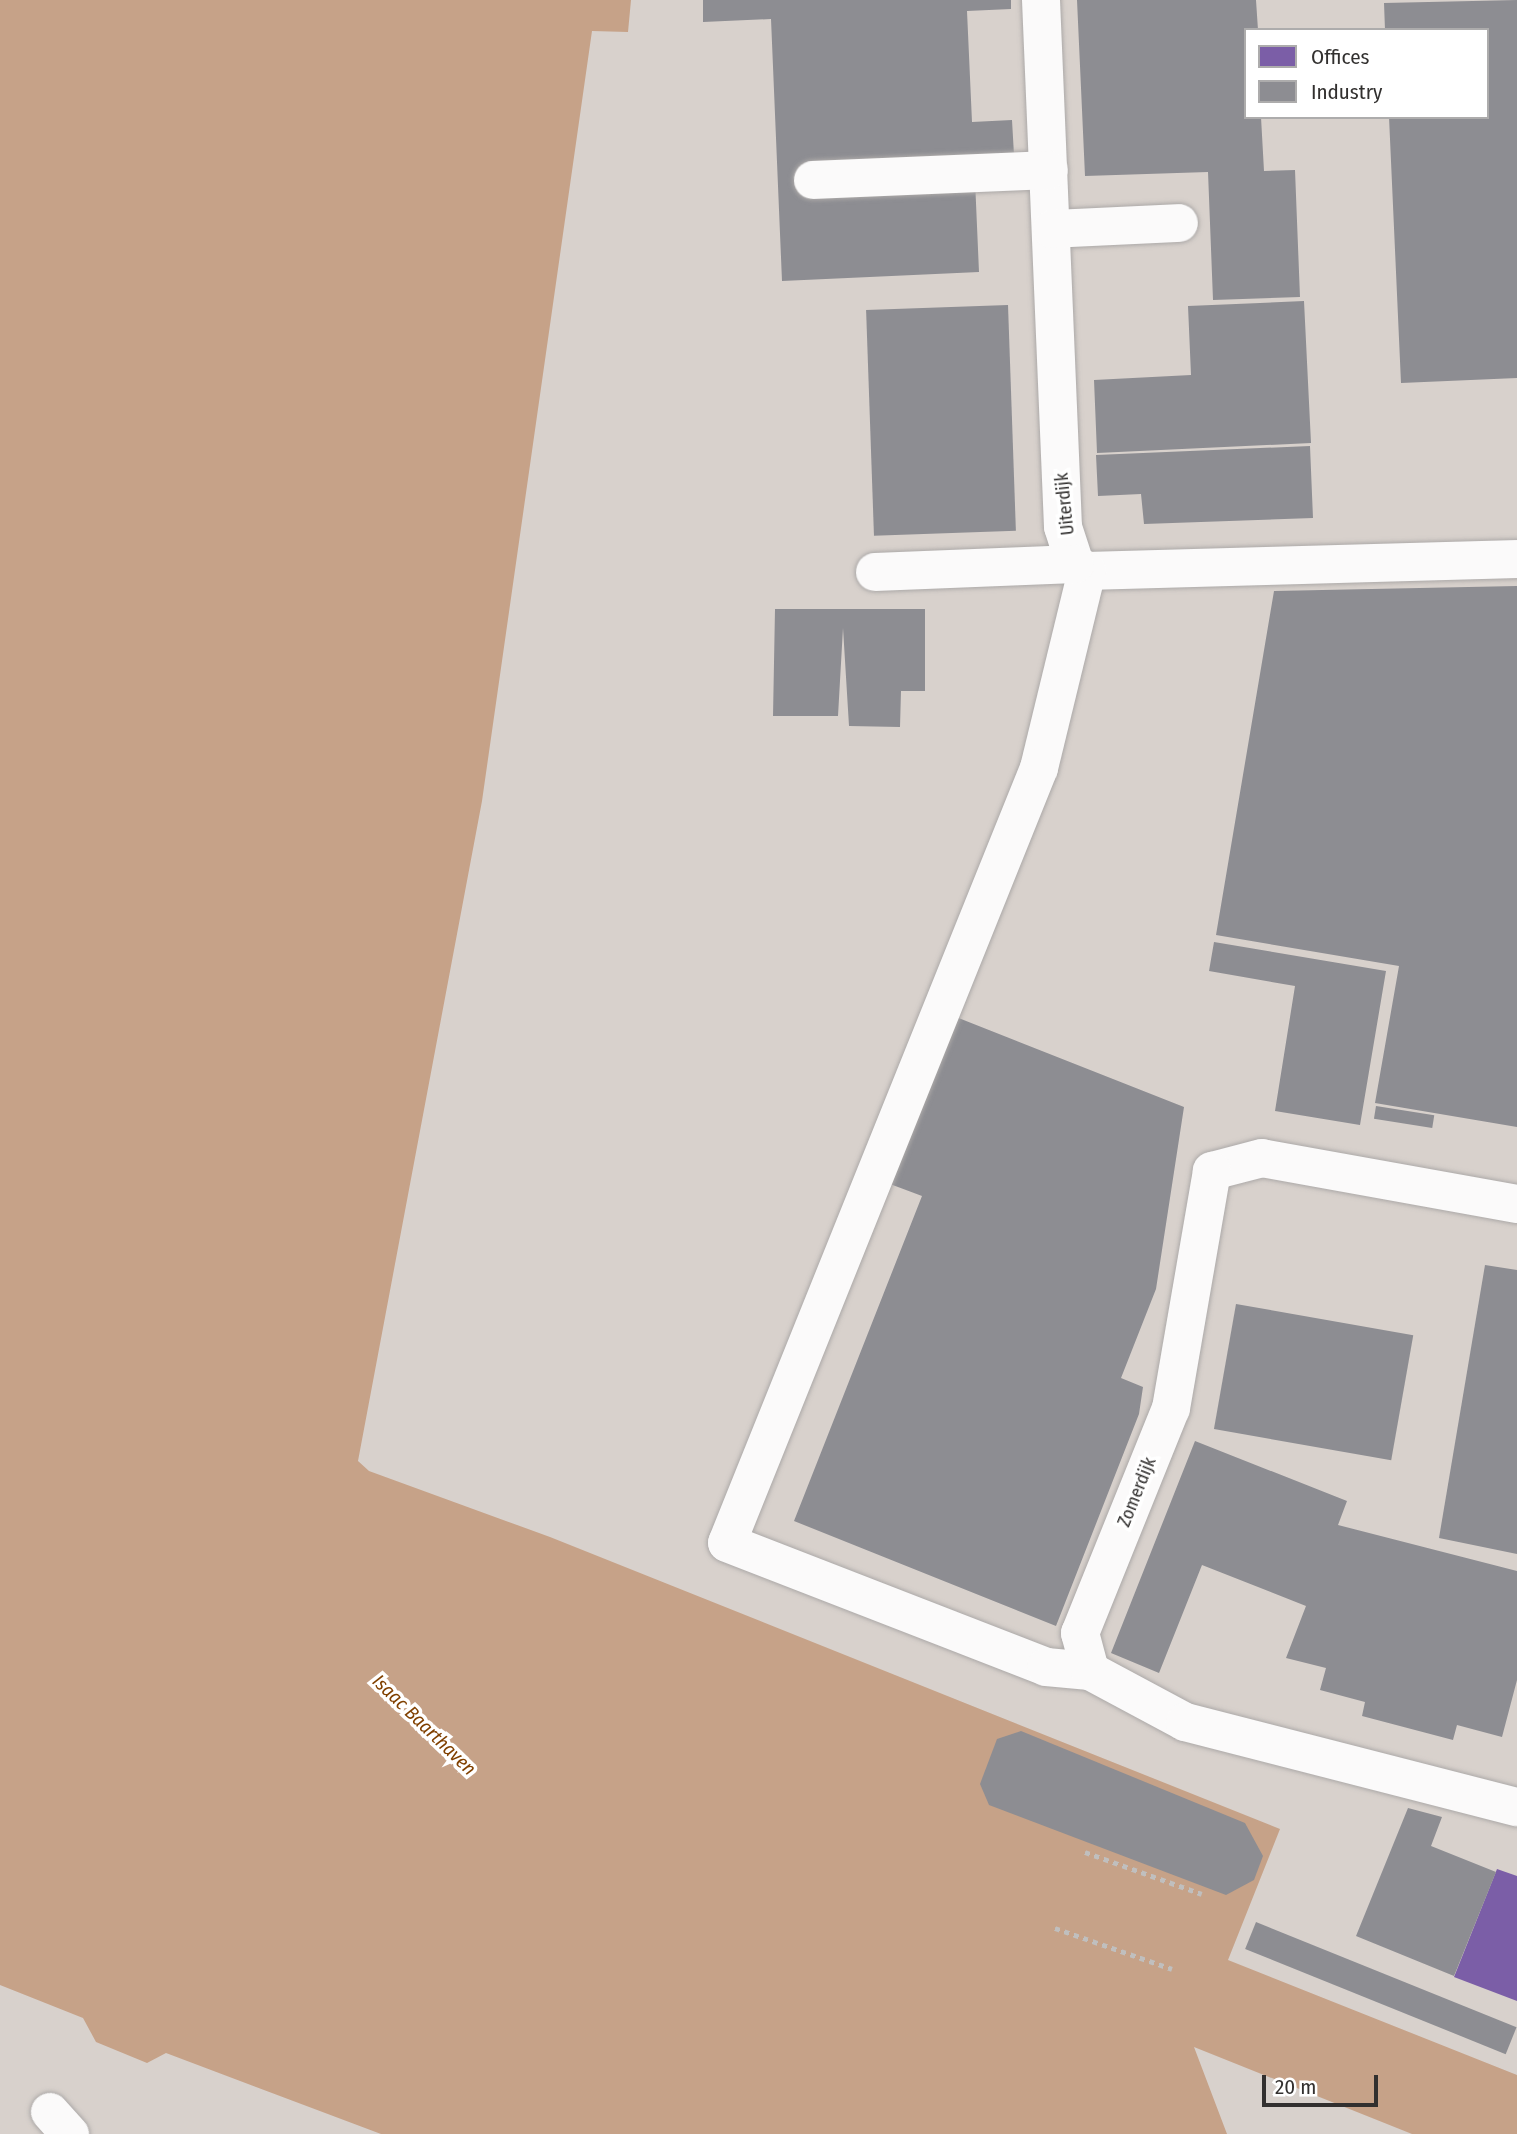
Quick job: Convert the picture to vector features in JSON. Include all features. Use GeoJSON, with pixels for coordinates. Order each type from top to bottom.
{"type":"FeatureCollection","features":[{"type":"Feature","properties":{"kind":"street","name":"Uiterdijk"},"geometry":{"type":"LineString","coordinates":[[1041,0],[1063,527],[1081,568]]}},
{"type":"Feature","properties":{"kind":"street"},"geometry":{"type":"LineString","coordinates":[[813,180],[1049,170]]}},
{"type":"Feature","properties":{"kind":"street"},"geometry":{"type":"LineString","coordinates":[[1052,229],[1179,223]]}},
{"type":"Feature","properties":{"kind":"street"},"geometry":{"type":"LineString","coordinates":[[875,572],[1517,559]]}},
{"type":"Feature","properties":{"kind":"street"},"geometry":{"type":"LineString","coordinates":[[1081,568],[1039,768],[727,1543],[1046,1667],[1090,1671],[1185,1722],[1517,1807]]}},
{"type":"Feature","properties":{"kind":"street","name":"Zomerdijk"},"geometry":{"type":"LineString","coordinates":[[1090,1671],[1080,1633],[1171,1408],[1212,1171],[1262,1158],[1517,1204]]}},
{"type":"Feature","properties":{"kind":"path"},"geometry":{"type":"LineString","coordinates":[[1085,1852],[1202,1894]]}},
{"type":"Feature","properties":{"kind":"path"},"geometry":{"type":"LineString","coordinates":[[1055,1928],[1172,1969]]}},
{"type":"Feature","properties":{"kind":"shaded area"},"geometry":{"type":"Polygon","coordinates":[[[0,0],[1517,0],[1517,2134],[0,2134],[0,0]]]}},
{"type":"Feature","properties":{"kind":"water","name":"Isaac Baarthaven"},"geometry":{"type":"Polygon","coordinates":[[[0,0],[631,0],[628,32],[592,31],[482,801],[358,1461],[369,1471],[550,1537],[1280,1829],[1228,1960],[1517,2075],[1517,2134],[1412,2134],[1194,2047],[1227,2134],[381,2134],[166,2053],[147,2063],[96,2042],[83,2018],[0,1985],[0,0]]]}},
{"type":"Feature","properties":{"kind":"building: Offices"},"geometry":{"type":"Polygon","coordinates":[[[1497,1869],[1517,1876],[1517,2001],[1454,1977],[1497,1869]]]}},
{"type":"Feature","properties":{"kind":"building: Industry"},"geometry":{"type":"Polygon","coordinates":[[[703,0],[1011,0],[1011,9],[967,11],[972,122],[1012,120],[1014,155],[974,157],[979,272],[782,281],[771,19],[703,22],[703,0]]]}},
{"type":"Feature","properties":{"kind":"building: Industry"},"geometry":{"type":"Polygon","coordinates":[[[1077,0],[1256,0],[1258,28],[1244,28],[1244,119],[1261,119],[1264,171],[1295,170],[1300,297],[1213,300],[1208,172],[1085,176],[1077,0]]]}},
{"type":"Feature","properties":{"kind":"building: Industry"},"geometry":{"type":"Polygon","coordinates":[[[1517,0],[1517,378],[1401,383],[1389,119],[1489,119],[1489,28],[1385,28],[1384,3],[1517,0]]]}},
{"type":"Feature","properties":{"kind":"building: Industry"},"geometry":{"type":"Polygon","coordinates":[[[1304,301],[1311,443],[1097,453],[1094,380],[1191,375],[1188,306],[1304,301]]]}},
{"type":"Feature","properties":{"kind":"building: Industry"},"geometry":{"type":"Polygon","coordinates":[[[1008,305],[1016,531],[874,536],[866,310],[1008,305]]]}},
{"type":"Feature","properties":{"kind":"building: Industry"},"geometry":{"type":"Polygon","coordinates":[[[1310,446],[1313,518],[1144,524],[1141,494],[1098,496],[1096,455],[1310,446]]]}},
{"type":"Feature","properties":{"kind":"building: Industry"},"geometry":{"type":"Polygon","coordinates":[[[1517,586],[1517,1127],[1375,1103],[1399,966],[1216,935],[1274,591],[1517,586]]]}},
{"type":"Feature","properties":{"kind":"building: Industry"},"geometry":{"type":"Polygon","coordinates":[[[775,609],[925,609],[925,691],[901,691],[900,727],[849,726],[843,628],[838,716],[773,716],[775,609]]]}},
{"type":"Feature","properties":{"kind":"building: Industry"},"geometry":{"type":"Polygon","coordinates":[[[1214,942],[1386,971],[1360,1125],[1275,1111],[1295,986],[1209,971],[1214,942]]]}},
{"type":"Feature","properties":{"kind":"building: Industry"},"geometry":{"type":"Polygon","coordinates":[[[956,1017],[1184,1107],[1156,1289],[1121,1378],[1143,1387],[1139,1414],[1056,1626],[794,1521],[922,1196],[890,1184],[956,1017]]]}},
{"type":"Feature","properties":{"kind":"building: Industry"},"geometry":{"type":"Polygon","coordinates":[[[1376,1106],[1434,1115],[1432,1128],[1374,1119],[1376,1106]]]}},
{"type":"Feature","properties":{"kind":"building: Industry"},"geometry":{"type":"Polygon","coordinates":[[[1485,1265],[1517,1270],[1517,1554],[1439,1538],[1485,1265]]]}},
{"type":"Feature","properties":{"kind":"building: Industry"},"geometry":{"type":"Polygon","coordinates":[[[1236,1304],[1413,1335],[1391,1460],[1214,1429],[1236,1304]]]}},
{"type":"Feature","properties":{"kind":"building: Industry"},"geometry":{"type":"Polygon","coordinates":[[[1195,1441],[1347,1501],[1338,1525],[1517,1571],[1517,1680],[1502,1737],[1457,1725],[1453,1740],[1362,1716],[1365,1702],[1320,1690],[1326,1668],[1286,1658],[1306,1606],[1202,1565],[1159,1673],[1111,1653],[1195,1441]]]}},
{"type":"Feature","properties":{"kind":"building: Industry"},"geometry":{"type":"Polygon","coordinates":[[[1021,1731],[1245,1823],[1263,1856],[1254,1880],[1226,1895],[989,1805],[980,1784],[997,1739],[1021,1731]]]}},
{"type":"Feature","properties":{"kind":"building: Industry"},"geometry":{"type":"Polygon","coordinates":[[[1408,1808],[1442,1817],[1431,1846],[1496,1872],[1454,1976],[1356,1936],[1408,1808]]]}},
{"type":"Feature","properties":{"kind":"building: Industry"},"geometry":{"type":"Polygon","coordinates":[[[1256,1922],[1517,2027],[1506,2054],[1245,1949],[1256,1922]]]}}]}
